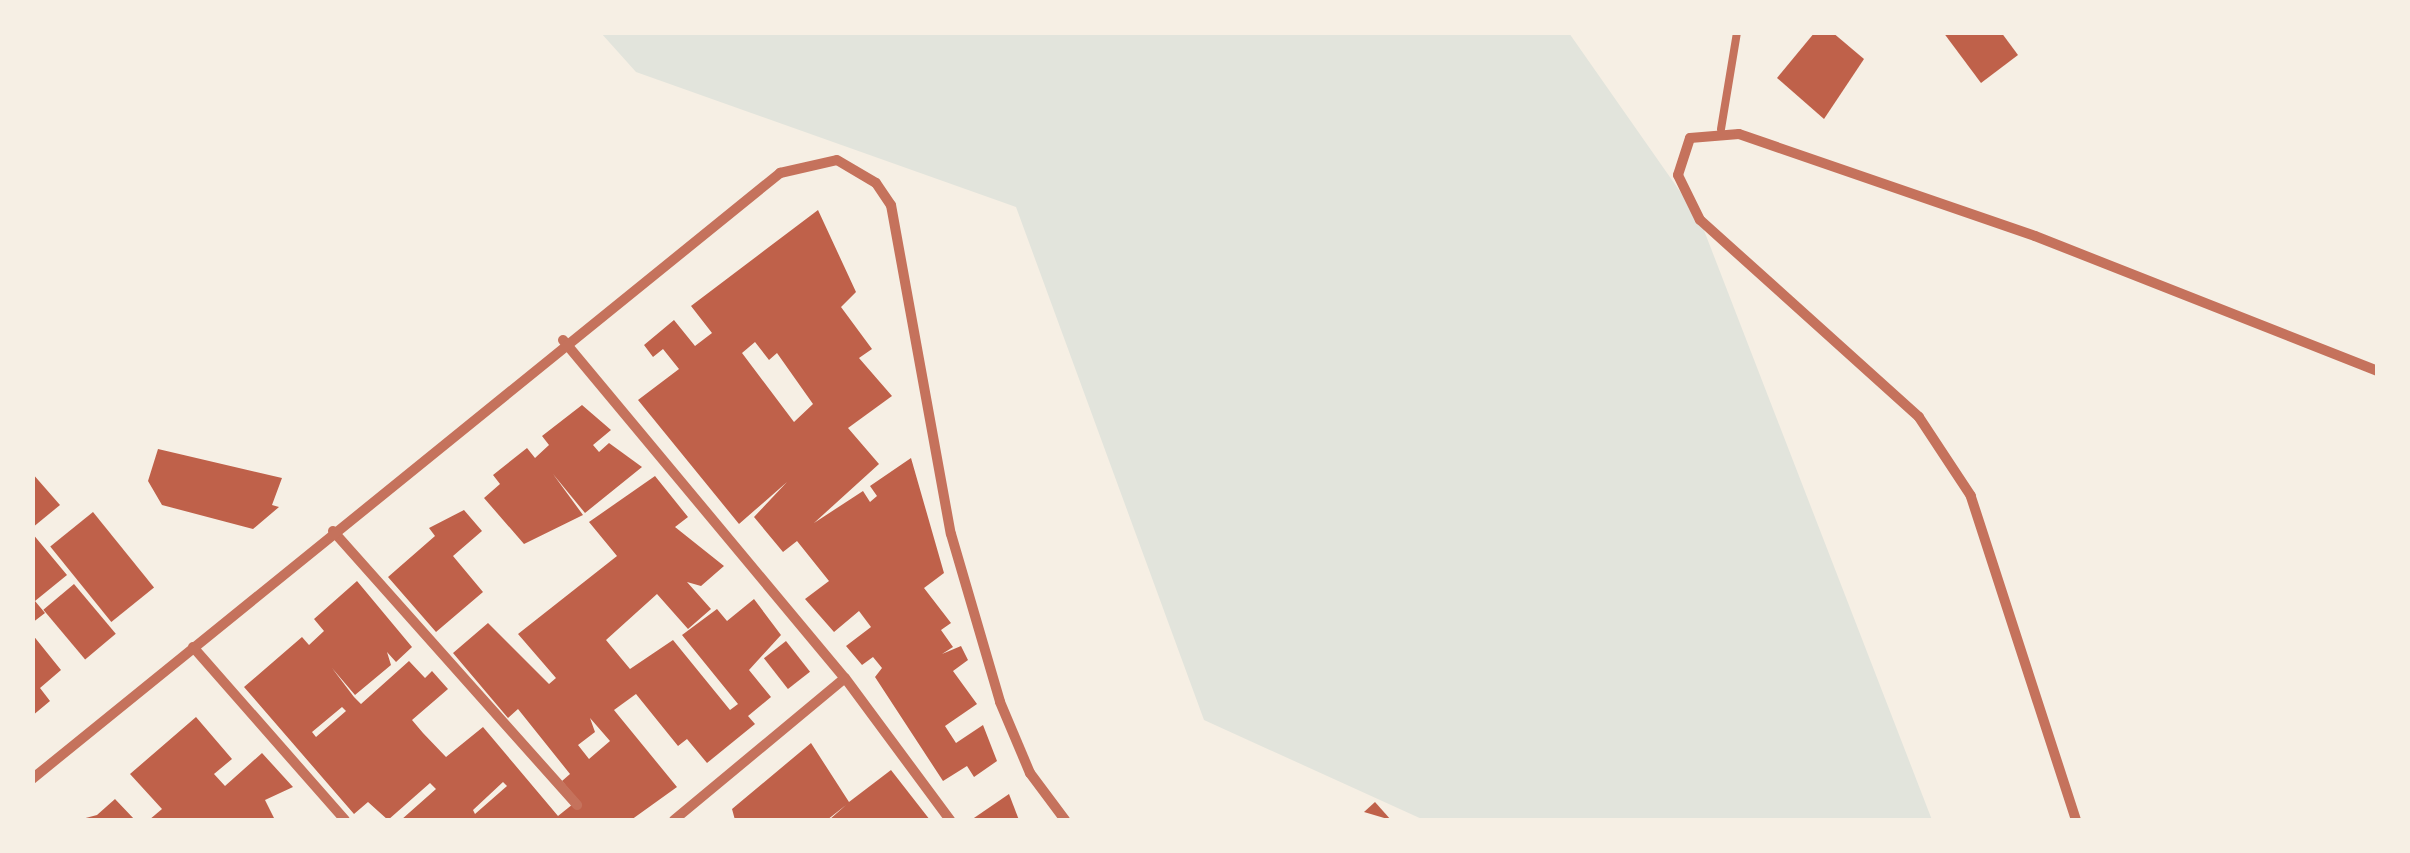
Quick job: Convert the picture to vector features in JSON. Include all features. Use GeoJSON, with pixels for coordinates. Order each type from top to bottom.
{"type":"FeatureCollection","features":[{"type":"Feature","properties":{"kind":"street"},"geometry":{"type":"LineString","coordinates":[[2076,820],[2012,611],[1948,454],[1920,417],[1688,206],[1682,152],[1700,131],[1720,130],[2035,236],[2378,371]]}},
{"type":"Feature","properties":{"kind":"street"},"geometry":{"type":"LineString","coordinates":[[32,779],[563,340],[780,173],[837,160],[876,183],[890,205],[951,534],[1000,702],[1030,773],[1066,820]]}},
{"type":"Feature","properties":{"kind":"street"},"geometry":{"type":"LineString","coordinates":[[563,340],[845,678],[950,820]]}},
{"type":"Feature","properties":{"kind":"street"},"geometry":{"type":"LineString","coordinates":[[333,530],[577,805]]}},
{"type":"Feature","properties":{"kind":"street"},"geometry":{"type":"LineString","coordinates":[[193,647],[345,820]]}},
{"type":"Feature","properties":{"kind":"street"},"geometry":{"type":"LineString","coordinates":[[674,820],[845,678]]}},
{"type":"Feature","properties":{"kind":"lane"},"geometry":{"type":"LineString","coordinates":[[1720,130],[1736,32]]}},
{"type":"Feature","properties":{"kind":"shaded area"},"geometry":{"type":"Polygon","coordinates":[[[601,33],[1569,33],[1700,220],[1932,820],[1424,820],[1204,720],[1016,207],[636,72],[601,33]]]}},
{"type":"Feature","properties":{"kind":"building"},"geometry":{"type":"Polygon","coordinates":[[[1815,32],[1832,32],[1864,59],[1824,119],[1777,78],[1815,32]]]}},
{"type":"Feature","properties":{"kind":"building"},"geometry":{"type":"Polygon","coordinates":[[[1943,32],[2001,32],[2018,55],[1981,83],[1943,32]]]}},
{"type":"Feature","properties":{"kind":"building"},"geometry":{"type":"Polygon","coordinates":[[[818,210],[856,292],[841,307],[872,349],[859,358],[892,396],[848,428],[879,464],[814,523],[863,491],[870,502],[877,496],[870,486],[911,458],[944,573],[924,588],[951,623],[941,630],[953,647],[942,654],[961,646],[968,660],[953,671],[977,704],[945,726],[956,743],[983,725],[997,761],[974,777],[967,766],[943,781],[875,677],[882,668],[873,657],[862,665],[846,646],[871,627],[859,611],[834,632],[805,599],[829,581],[797,541],[783,552],[754,517],[787,482],[739,524],[638,400],[679,369],[663,349],[653,357],[644,345],[674,320],[695,346],[712,333],[691,306],[818,210]],[[755,342],[742,353],[794,422],[813,404],[777,353],[769,360],[755,342]]]}},
{"type":"Feature","properties":{"kind":"building"},"geometry":{"type":"Polygon","coordinates":[[[582,405],[611,430],[593,445],[599,452],[609,443],[642,467],[585,513],[553,474],[583,515],[524,544],[484,498],[500,484],[493,475],[527,448],[535,458],[549,445],[542,436],[582,405]]]}},
{"type":"Feature","properties":{"kind":"building"},"geometry":{"type":"Polygon","coordinates":[[[158,449],[282,478],[272,505],[279,507],[253,529],[162,505],[148,481],[158,449]]]}},
{"type":"Feature","properties":{"kind":"building"},"geometry":{"type":"Polygon","coordinates":[[[32,473],[60,505],[32,528],[32,473]]]}},
{"type":"Feature","properties":{"kind":"building"},"geometry":{"type":"Polygon","coordinates":[[[655,476],[688,517],[675,527],[724,566],[701,586],[687,582],[711,609],[688,629],[657,594],[606,640],[630,669],[673,640],[730,710],[738,704],[682,635],[717,609],[727,621],[754,599],[781,635],[749,670],[771,697],[748,716],[755,724],[707,763],[687,739],[678,746],[636,694],[614,710],[677,787],[631,820],[401,820],[436,789],[430,783],[388,820],[368,802],[354,814],[244,687],[302,637],[309,645],[324,631],[314,619],[357,581],[412,647],[396,662],[387,652],[391,665],[355,695],[332,668],[354,697],[361,704],[409,661],[425,678],[432,671],[448,689],[412,720],[423,733],[446,757],[483,727],[558,816],[578,800],[562,781],[570,774],[518,709],[508,718],[453,653],[488,623],[549,684],[556,678],[518,634],[617,556],[589,522],[655,476]],[[342,707],[312,732],[316,737],[346,711],[342,707]],[[590,718],[595,732],[578,745],[589,759],[610,741],[590,718]],[[503,782],[473,810],[475,814],[507,786],[503,782]]]}},
{"type":"Feature","properties":{"kind":"building"},"geometry":{"type":"Polygon","coordinates":[[[464,510],[482,531],[453,556],[483,592],[436,632],[388,577],[435,536],[429,528],[464,510]]]}},
{"type":"Feature","properties":{"kind":"building"},"geometry":{"type":"Polygon","coordinates":[[[93,512],[154,587],[111,622],[50,547],[93,512]]]}},
{"type":"Feature","properties":{"kind":"building"},"geometry":{"type":"Polygon","coordinates":[[[32,533],[67,575],[35,601],[45,613],[32,623],[32,533]]]}},
{"type":"Feature","properties":{"kind":"building"},"geometry":{"type":"Polygon","coordinates":[[[74,584],[116,634],[85,660],[43,610],[74,584]]]}},
{"type":"Feature","properties":{"kind":"building"},"geometry":{"type":"Polygon","coordinates":[[[32,634],[61,670],[40,688],[50,701],[32,716],[32,634]]]}},
{"type":"Feature","properties":{"kind":"building"},"geometry":{"type":"Polygon","coordinates":[[[786,641],[810,672],[788,689],[764,658],[786,641]]]}},
{"type":"Feature","properties":{"kind":"building"},"geometry":{"type":"Polygon","coordinates":[[[196,717],[232,759],[214,774],[225,786],[262,753],[293,787],[265,800],[275,820],[149,820],[162,809],[130,774],[196,717]]]}},
{"type":"Feature","properties":{"kind":"building"},"geometry":{"type":"Polygon","coordinates":[[[811,743],[849,802],[891,770],[930,820],[829,820],[846,805],[827,820],[735,820],[732,809],[811,743]]]}},
{"type":"Feature","properties":{"kind":"building"},"geometry":{"type":"Polygon","coordinates":[[[1009,794],[1019,820],[971,820],[1009,794]]]}},
{"type":"Feature","properties":{"kind":"building"},"geometry":{"type":"Polygon","coordinates":[[[115,799],[135,820],[78,820],[97,815],[115,799]]]}},
{"type":"Feature","properties":{"kind":"building"},"geometry":{"type":"Polygon","coordinates":[[[1375,802],[1391,820],[1364,812],[1375,802]]]}}]}
